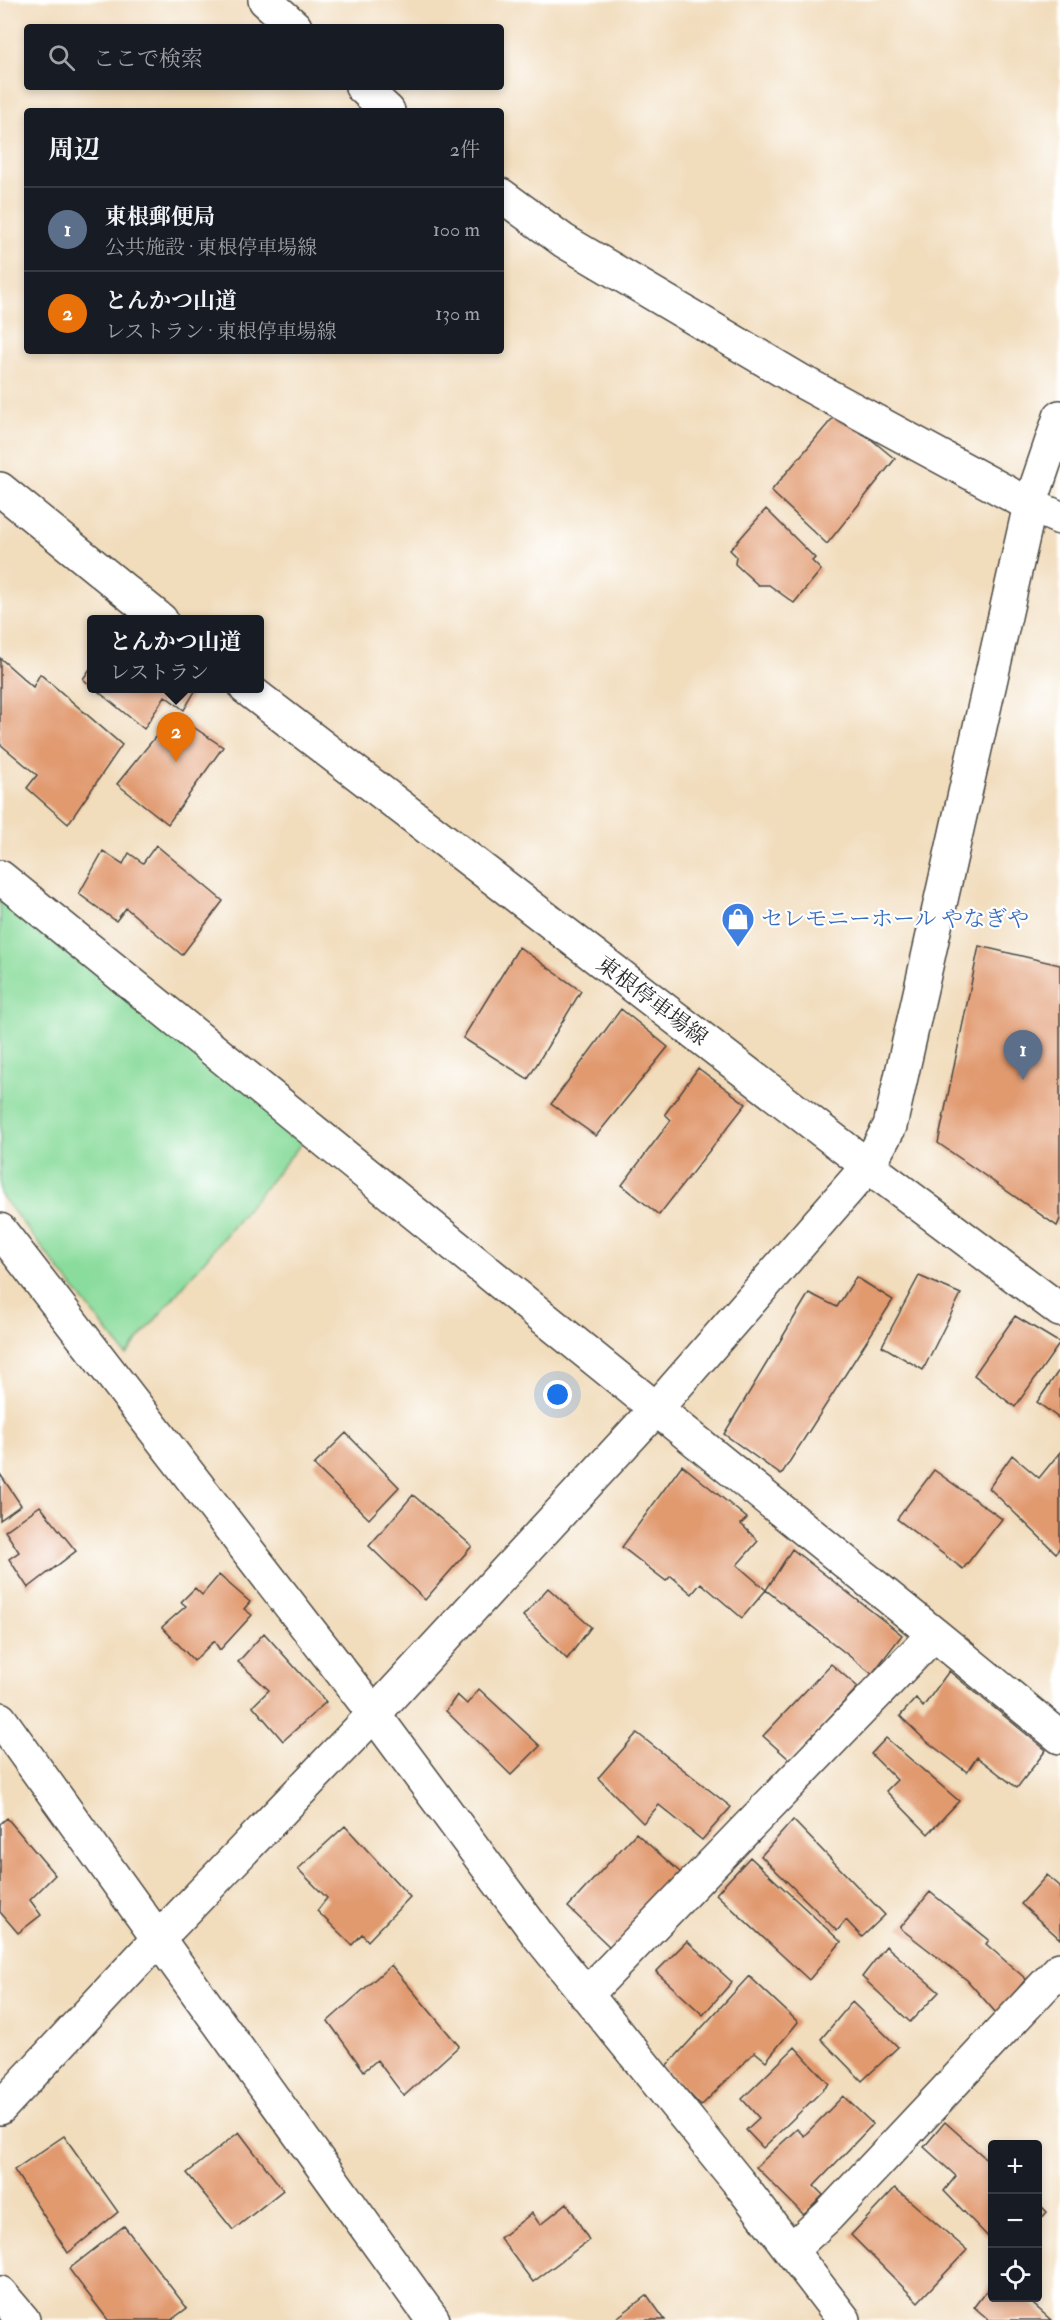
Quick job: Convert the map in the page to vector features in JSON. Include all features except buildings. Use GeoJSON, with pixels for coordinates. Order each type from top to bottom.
{"type":"FeatureCollection","features":[{"type":"Feature","properties":{"kind":"street"},"geometry":{"type":"LineString","coordinates":[[265,0],[292,24]]}},
{"type":"Feature","properties":{"kind":"street"},"geometry":{"type":"LineString","coordinates":[[365,90],[385,108]]}},
{"type":"Feature","properties":{"kind":"street"},"geometry":{"type":"LineString","coordinates":[[504,197],[564,241],[800,380],[1030,505],[1060,518]]}},
{"type":"Feature","properties":{"kind":"street"},"geometry":{"type":"LineString","coordinates":[[0,2108],[374,1714],[655,1410],[868,1166],[890,1126],[1030,505],[1060,417]]}},
{"type":"Feature","properties":{"kind":"street"},"geometry":{"type":"LineString","coordinates":[[0,489],[155,615]]}},
{"type":"Feature","properties":{"kind":"street","name":"東根停車場線"},"geometry":{"type":"LineString","coordinates":[[253,693],[868,1166],[1060,1310]]}},
{"type":"Feature","properties":{"kind":"street"},"geometry":{"type":"LineString","coordinates":[[0,878],[1060,1737]]}},
{"type":"Feature","properties":{"kind":"street"},"geometry":{"type":"LineString","coordinates":[[0,1230],[374,1714],[538,1935],[791,2250],[844,2320]]}},
{"type":"Feature","properties":{"kind":"street"},"geometry":{"type":"LineString","coordinates":[[586,1995],[933,1634]]}},
{"type":"Feature","properties":{"kind":"street"},"geometry":{"type":"LineString","coordinates":[[0,1719],[433,2320]]}},
{"type":"Feature","properties":{"kind":"street"},"geometry":{"type":"LineString","coordinates":[[791,2250],[828,2216],[1060,1969]]}},
{"type":"Feature","properties":{"kind":"street"},"geometry":{"type":"LineString","coordinates":[[0,2293],[23,2320]]}},
{"type":"Feature","properties":{"kind":"green space"},"geometry":{"type":"Polygon","coordinates":[[[0,898],[306,1138],[126,1355],[0,1194],[0,898]]]}},
{"type":"Feature","properties":{"kind":"place","name":"とんかつ山道"},"geometry":{"type":"Point","coordinates":[176,762]}},
{"type":"Feature","properties":{"kind":"place","name":"セレモニーホール やなぎや"},"geometry":{"type":"Point","coordinates":[738,948]}},
{"type":"Feature","properties":{"kind":"place","name":"東根郵便局"},"geometry":{"type":"Point","coordinates":[1023,1080]}}]}
